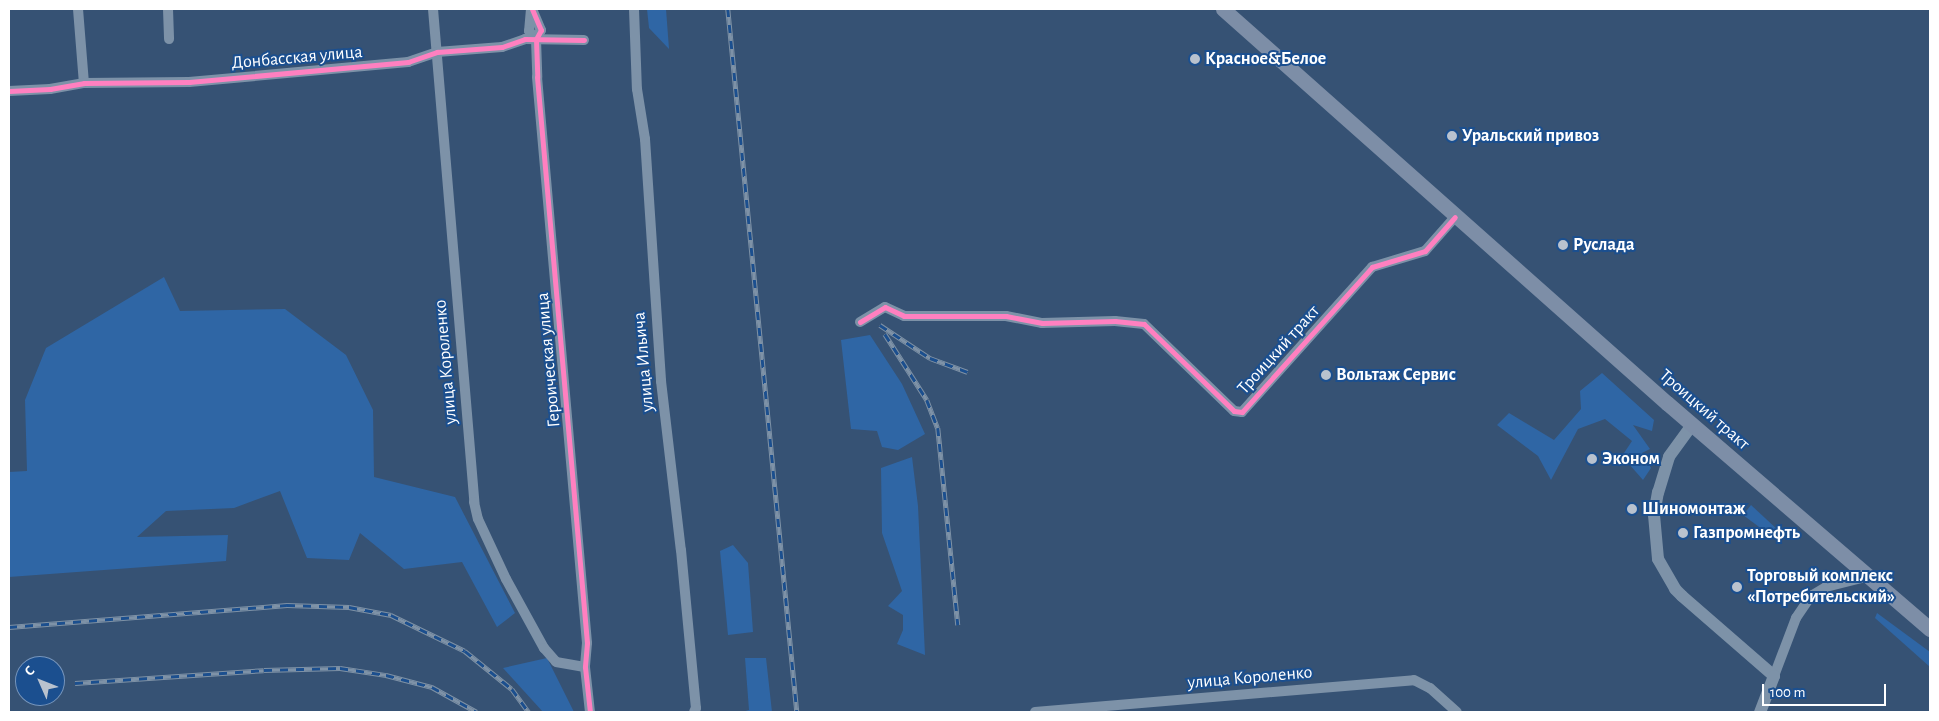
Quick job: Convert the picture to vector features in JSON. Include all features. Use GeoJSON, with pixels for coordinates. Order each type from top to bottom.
{"type":"FeatureCollection","features":[{"type":"Feature","properties":{"kind":"main road","name":"Троицкий тракт"},"geometry":{"type":"LineString","coordinates":[[1223,9],[1455,217],[1692,425],[1930,629]]}},
{"type":"Feature","properties":{"kind":"street"},"geometry":{"type":"LineString","coordinates":[[78,9],[84,84]]}},
{"type":"Feature","properties":{"kind":"street"},"geometry":{"type":"LineString","coordinates":[[168,9],[170,39]]}},
{"type":"Feature","properties":{"kind":"street","name":"улица Короленко"},"geometry":{"type":"LineString","coordinates":[[433,9],[455,256],[454,276],[466,397],[471,480],[478,519],[506,578],[550,657],[556,662],[570,666],[585,667]]}},
{"type":"Feature","properties":{"kind":"street","name":"Героическая улица"},"geometry":{"type":"LineString","coordinates":[[531,9],[541,30],[536,39],[537,77],[587,643],[585,667],[590,712]]}},
{"type":"Feature","properties":{"kind":"street","name":"улица Ильича"},"geometry":{"type":"LineString","coordinates":[[634,9],[637,89],[645,139],[661,381],[682,560],[696,708],[694,712]]}},
{"type":"Feature","properties":{"kind":"street","name":"Донбасская улица"},"geometry":{"type":"LineString","coordinates":[[9,91],[50,89],[84,84],[189,82],[408,62],[437,52],[485,49],[525,39],[584,40]]}},
{"type":"Feature","properties":{"kind":"street","name":"Троицкий тракт"},"geometry":{"type":"LineString","coordinates":[[860,322],[885,307],[904,316],[1006,316],[1042,323],[1115,321],[1144,324],[1234,411],[1242,412],[1372,267],[1425,251],[1455,217]]}},
{"type":"Feature","properties":{"kind":"street"},"geometry":{"type":"LineString","coordinates":[[1692,425],[1669,457],[1658,492],[1654,515],[1658,559],[1675,589],[1774,676]]}},
{"type":"Feature","properties":{"kind":"street"},"geometry":{"type":"LineString","coordinates":[[1760,712],[1796,618],[1811,596],[1826,587],[1869,576]]}},
{"type":"Feature","properties":{"kind":"street","name":"улица Короленко"},"geometry":{"type":"LineString","coordinates":[[1035,712],[1414,680],[1430,688],[1457,712]]}},
{"type":"Feature","properties":{"kind":"shaded area"},"geometry":{"type":"Polygon","coordinates":[[[647,9],[666,9],[669,49],[649,28],[647,9]]]}},
{"type":"Feature","properties":{"kind":"shaded area"},"geometry":{"type":"Polygon","coordinates":[[[164,277],[180,311],[285,309],[346,355],[373,410],[374,477],[455,497],[515,613],[497,627],[462,562],[404,569],[360,533],[349,560],[307,558],[280,491],[234,508],[166,511],[137,537],[228,535],[226,561],[9,577],[9,472],[27,471],[25,400],[46,348],[164,277]]]}},
{"type":"Feature","properties":{"kind":"shaded area"},"geometry":{"type":"Polygon","coordinates":[[[870,335],[902,384],[925,434],[898,450],[882,447],[877,431],[851,429],[841,340],[870,335]]]}},
{"type":"Feature","properties":{"kind":"shaded area"},"geometry":{"type":"Polygon","coordinates":[[[1602,373],[1654,420],[1652,431],[1633,425],[1650,449],[1642,453],[1651,468],[1643,480],[1622,456],[1632,441],[1605,419],[1578,429],[1551,480],[1538,456],[1497,425],[1509,413],[1554,440],[1581,409],[1580,391],[1602,373]]]}},
{"type":"Feature","properties":{"kind":"shaded area"},"geometry":{"type":"Polygon","coordinates":[[[912,457],[918,506],[925,655],[897,644],[903,630],[903,615],[888,606],[902,591],[882,533],[881,468],[912,457]]]}},
{"type":"Feature","properties":{"kind":"shaded area"},"geometry":{"type":"Polygon","coordinates":[[[1751,505],[1779,531],[1774,538],[1743,515],[1751,505]]]}},
{"type":"Feature","properties":{"kind":"shaded area"},"geometry":{"type":"Polygon","coordinates":[[[733,545],[748,563],[753,632],[728,635],[720,551],[733,545]]]}},
{"type":"Feature","properties":{"kind":"shaded area"},"geometry":{"type":"Polygon","coordinates":[[[1877,613],[1930,652],[1930,667],[1875,618],[1877,613]]]}},
{"type":"Feature","properties":{"kind":"shaded area"},"geometry":{"type":"Polygon","coordinates":[[[547,658],[574,712],[543,712],[503,668],[547,658]]]}},
{"type":"Feature","properties":{"kind":"shaded area"},"geometry":{"type":"Polygon","coordinates":[[[745,658],[766,658],[772,712],[742,712],[749,710],[745,658]]]}},
{"type":"Feature","properties":{"kind":"railway"},"geometry":{"type":"LineString","coordinates":[[728,9],[797,712]]}},
{"type":"Feature","properties":{"kind":"railway"},"geometry":{"type":"LineString","coordinates":[[880,325],[930,358],[968,372]]}},
{"type":"Feature","properties":{"kind":"railway"},"geometry":{"type":"LineString","coordinates":[[885,334],[927,400],[938,428],[958,625]]}},
{"type":"Feature","properties":{"kind":"railway"},"geometry":{"type":"LineString","coordinates":[[9,627],[287,605],[349,607],[391,615],[465,651],[512,689],[529,712]]}},
{"type":"Feature","properties":{"kind":"railway"},"geometry":{"type":"LineString","coordinates":[[75,683],[264,670],[340,668],[386,675],[432,687],[477,712]]}},
{"type":"Feature","properties":{"kind":"cycle path"},"geometry":{"type":"LineString","coordinates":[[532,9],[541,30],[536,39],[537,77],[587,643],[585,667],[590,712]]}},
{"type":"Feature","properties":{"kind":"cycle path"},"geometry":{"type":"LineString","coordinates":[[9,91],[50,89],[84,83],[189,82],[408,62],[437,52],[502,47],[525,39],[584,40]]}},
{"type":"Feature","properties":{"kind":"cycle path"},"geometry":{"type":"LineString","coordinates":[[860,322],[885,307],[904,316],[1006,316],[1042,323],[1115,321],[1144,324],[1234,411],[1242,412],[1372,267],[1425,251],[1455,217]]}},
{"type":"Feature","properties":{"kind":"place","name":"Красное&Белое"},"geometry":{"type":"Point","coordinates":[1195,59]}},
{"type":"Feature","properties":{"kind":"place","name":"Уральский привоз"},"geometry":{"type":"Point","coordinates":[1452,136]}},
{"type":"Feature","properties":{"kind":"place","name":"Руслада"},"geometry":{"type":"Point","coordinates":[1563,245]}},
{"type":"Feature","properties":{"kind":"place","name":"Вольтаж Сервис"},"geometry":{"type":"Point","coordinates":[1326,375]}},
{"type":"Feature","properties":{"kind":"place","name":"Эконом"},"geometry":{"type":"Point","coordinates":[1592,459]}},
{"type":"Feature","properties":{"kind":"place","name":"Шиномонтаж"},"geometry":{"type":"Point","coordinates":[1632,509]}},
{"type":"Feature","properties":{"kind":"place","name":"Газпромнефть"},"geometry":{"type":"Point","coordinates":[1683,533]}},
{"type":"Feature","properties":{"kind":"place","name":"Торговый комплекс «Потребительский»"},"geometry":{"type":"Point","coordinates":[1737,587]}}]}
